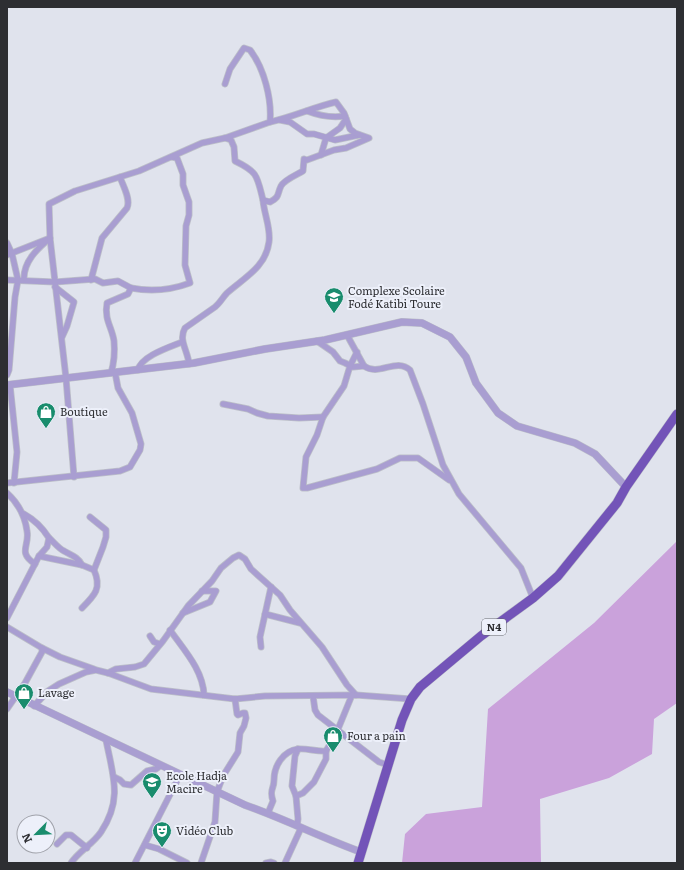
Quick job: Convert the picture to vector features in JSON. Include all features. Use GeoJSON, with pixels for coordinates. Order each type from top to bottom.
{"type":"FeatureCollection","features":[{"type":"Feature","properties":{"kind":"highway","name":"N4"},"geometry":{"type":"LineString","coordinates":[[358,863],[402,720],[411,699],[420,687],[467,647],[533,598],[558,576],[617,503],[626,487],[677,414]]}},
{"type":"Feature","properties":{"kind":"street"},"geometry":{"type":"LineString","coordinates":[[225,84],[230,69],[244,48],[250,50],[263,74],[270,105],[270,122]]}},
{"type":"Feature","properties":{"kind":"street"},"geometry":{"type":"LineString","coordinates":[[74,477],[62,338],[50,238],[49,204],[75,191],[139,171],[202,143],[225,138],[270,122],[336,102],[346,118],[350,129],[360,135],[369,137],[369,139],[346,148],[334,150],[307,160],[304,159],[303,172],[290,178],[281,185],[279,194],[274,200],[270,202],[263,200]]}},
{"type":"Feature","properties":{"kind":"street"},"geometry":{"type":"LineString","coordinates":[[308,111],[331,117],[346,118]]}},
{"type":"Feature","properties":{"kind":"street"},"geometry":{"type":"LineString","coordinates":[[321,155],[326,138],[340,128],[346,118]]}},
{"type":"Feature","properties":{"kind":"street"},"geometry":{"type":"LineString","coordinates":[[278,120],[290,122],[307,134],[314,134],[326,138],[340,140],[360,135]]}},
{"type":"Feature","properties":{"kind":"street"},"geometry":{"type":"LineString","coordinates":[[189,364],[188,356],[182,342],[182,333],[185,328],[216,306],[226,293],[258,268],[266,256],[269,244],[270,234],[257,176],[248,168],[235,161],[234,147],[231,140],[225,138]]}},
{"type":"Feature","properties":{"kind":"street"},"geometry":{"type":"LineString","coordinates":[[56,285],[91,280],[103,283],[118,281],[131,288],[146,291],[165,288],[172,289],[190,283],[185,266],[186,226],[189,215],[189,202],[183,185],[183,174],[177,158],[171,157]]}},
{"type":"Feature","properties":{"kind":"street"},"geometry":{"type":"LineString","coordinates":[[91,280],[102,238],[129,204],[120,177]]}},
{"type":"Feature","properties":{"kind":"street"},"geometry":{"type":"LineString","coordinates":[[9,255],[50,238]]}},
{"type":"Feature","properties":{"kind":"street"},"geometry":{"type":"LineString","coordinates":[[7,375],[9,370],[15,297],[23,273],[29,261],[40,247],[50,238]]}},
{"type":"Feature","properties":{"kind":"street"},"geometry":{"type":"LineString","coordinates":[[7,243],[9,255],[21,280]]}},
{"type":"Feature","properties":{"kind":"street"},"geometry":{"type":"LineString","coordinates":[[7,280],[44,281],[56,285],[74,302],[62,338]]}},
{"type":"Feature","properties":{"kind":"street"},"geometry":{"type":"LineString","coordinates":[[7,483],[74,477],[120,471],[130,467],[140,450],[141,444],[132,414],[118,388],[113,372],[114,340],[109,326],[106,310],[107,303],[128,294],[131,288]]}},
{"type":"Feature","properties":{"kind":"street"},"geometry":{"type":"LineString","coordinates":[[14,483],[17,452],[8,385],[189,364],[317,341],[402,322],[422,323],[450,337],[466,356],[476,383],[498,413],[518,426],[575,443],[595,454],[626,487]]}},
{"type":"Feature","properties":{"kind":"street"},"geometry":{"type":"LineString","coordinates":[[347,335],[364,366],[371,370],[392,366],[406,366],[410,370],[423,404],[431,433],[450,480],[462,497],[521,568],[533,598]]}},
{"type":"Feature","properties":{"kind":"street"},"geometry":{"type":"LineString","coordinates":[[317,341],[333,352],[340,361],[357,368],[364,366]]}},
{"type":"Feature","properties":{"kind":"street"},"geometry":{"type":"LineString","coordinates":[[138,370],[139,366],[158,351],[182,342]]}},
{"type":"Feature","properties":{"kind":"street"},"geometry":{"type":"LineString","coordinates":[[357,352],[350,366],[344,386],[323,417],[318,434],[306,457],[303,488],[377,469],[400,458],[418,458],[450,480]]}},
{"type":"Feature","properties":{"kind":"street"},"geometry":{"type":"LineString","coordinates":[[223,404],[248,409],[268,416],[299,418],[323,417]]}},
{"type":"Feature","properties":{"kind":"street"},"geometry":{"type":"LineString","coordinates":[[7,492],[24,514],[28,533],[24,553],[28,560],[34,564]]}},
{"type":"Feature","properties":{"kind":"street"},"geometry":{"type":"LineString","coordinates":[[24,514],[33,518],[49,538],[64,550],[72,554],[80,561],[82,565]]}},
{"type":"Feature","properties":{"kind":"street"},"geometry":{"type":"LineString","coordinates":[[82,608],[96,592],[98,580],[94,570],[106,537],[106,530],[90,517]]}},
{"type":"Feature","properties":{"kind":"street"},"geometry":{"type":"LineString","coordinates":[[7,618],[34,564],[47,546],[49,538]]}},
{"type":"Feature","properties":{"kind":"street"},"geometry":{"type":"LineString","coordinates":[[108,673],[116,669],[135,667],[144,664],[183,613],[222,568],[233,558],[239,555],[245,559],[251,569],[280,595],[290,610],[322,647],[354,695]]}},
{"type":"Feature","properties":{"kind":"street"},"geometry":{"type":"LineString","coordinates":[[39,556],[82,565],[94,570]]}},
{"type":"Feature","properties":{"kind":"street"},"geometry":{"type":"LineString","coordinates":[[261,646],[260,637],[271,587]]}},
{"type":"Feature","properties":{"kind":"street"},"geometry":{"type":"LineString","coordinates":[[183,613],[210,602],[216,591],[202,591]]}},
{"type":"Feature","properties":{"kind":"street"},"geometry":{"type":"LineString","coordinates":[[265,614],[301,623]]}},
{"type":"Feature","properties":{"kind":"street"},"geometry":{"type":"LineString","coordinates":[[7,627],[60,657],[151,689],[235,699],[265,696],[354,695],[411,699]]}},
{"type":"Feature","properties":{"kind":"street"},"geometry":{"type":"LineString","coordinates":[[170,630],[197,670],[204,689],[204,695]]}},
{"type":"Feature","properties":{"kind":"street"},"geometry":{"type":"LineString","coordinates":[[150,636],[154,642],[160,644]]}},
{"type":"Feature","properties":{"kind":"street"},"geometry":{"type":"LineString","coordinates":[[7,709],[25,683],[42,652],[42,648]]}},
{"type":"Feature","properties":{"kind":"street"},"geometry":{"type":"LineString","coordinates":[[34,706],[48,691],[59,684],[86,672],[96,670]]}},
{"type":"Feature","properties":{"kind":"street"},"geometry":{"type":"LineString","coordinates":[[7,692],[160,766],[245,805],[268,813],[330,841],[361,852]]}},
{"type":"Feature","properties":{"kind":"street"},"geometry":{"type":"LineString","coordinates":[[296,796],[314,782],[326,759],[326,751],[354,695]]}},
{"type":"Feature","properties":{"kind":"street"},"geometry":{"type":"LineString","coordinates":[[313,696],[316,713],[376,760],[388,765]]}},
{"type":"Feature","properties":{"kind":"street"},"geometry":{"type":"LineString","coordinates":[[201,863],[215,822],[217,792],[223,776],[238,752],[240,733],[246,718],[245,713],[237,714],[235,699]]}},
{"type":"Feature","properties":{"kind":"street"},"geometry":{"type":"LineString","coordinates":[[72,863],[101,832],[114,807],[116,790],[106,740]]}},
{"type":"Feature","properties":{"kind":"street"},"geometry":{"type":"LineString","coordinates":[[268,813],[273,801],[271,794],[274,784],[274,775],[280,760],[285,754],[298,749],[319,752],[326,751]]}},
{"type":"Feature","properties":{"kind":"street"},"geometry":{"type":"LineString","coordinates":[[285,863],[299,827],[296,796],[292,786],[295,756],[298,749]]}},
{"type":"Feature","properties":{"kind":"street"},"geometry":{"type":"LineString","coordinates":[[114,777],[124,784],[131,785],[148,771],[156,769],[160,766]]}},
{"type":"Feature","properties":{"kind":"street"},"geometry":{"type":"LineString","coordinates":[[135,863],[180,775]]}},
{"type":"Feature","properties":{"kind":"street"},"geometry":{"type":"LineString","coordinates":[[57,844],[66,835],[71,835],[87,848]]}},
{"type":"Feature","properties":{"kind":"street"},"geometry":{"type":"LineString","coordinates":[[145,845],[159,849],[187,863]]}},
{"type":"Feature","properties":{"kind":"street"},"geometry":{"type":"LineString","coordinates":[[266,863],[274,863]]}},
{"type":"Feature","properties":{"kind":"shaded area"},"geometry":{"type":"Polygon","coordinates":[[[677,541],[677,703],[654,719],[652,754],[609,778],[540,799],[541,863],[402,863],[405,834],[426,814],[482,807],[488,709],[594,623],[677,541]]]}},
{"type":"Feature","properties":{"kind":"place","name":"Complexe Scolaire Fodé Katibi Toure"},"geometry":{"type":"Point","coordinates":[334,314]}},
{"type":"Feature","properties":{"kind":"place","name":"Boutique"},"geometry":{"type":"Point","coordinates":[46,429]}},
{"type":"Feature","properties":{"kind":"place","name":"Lavage"},"geometry":{"type":"Point","coordinates":[24,710]}},
{"type":"Feature","properties":{"kind":"place","name":"Four a pain"},"geometry":{"type":"Point","coordinates":[333,753]}},
{"type":"Feature","properties":{"kind":"place","name":"Ecole Hadja Macire"},"geometry":{"type":"Point","coordinates":[152,799]}},
{"type":"Feature","properties":{"kind":"place","name":"Vidéo Club"},"geometry":{"type":"Point","coordinates":[162,848]}}]}
